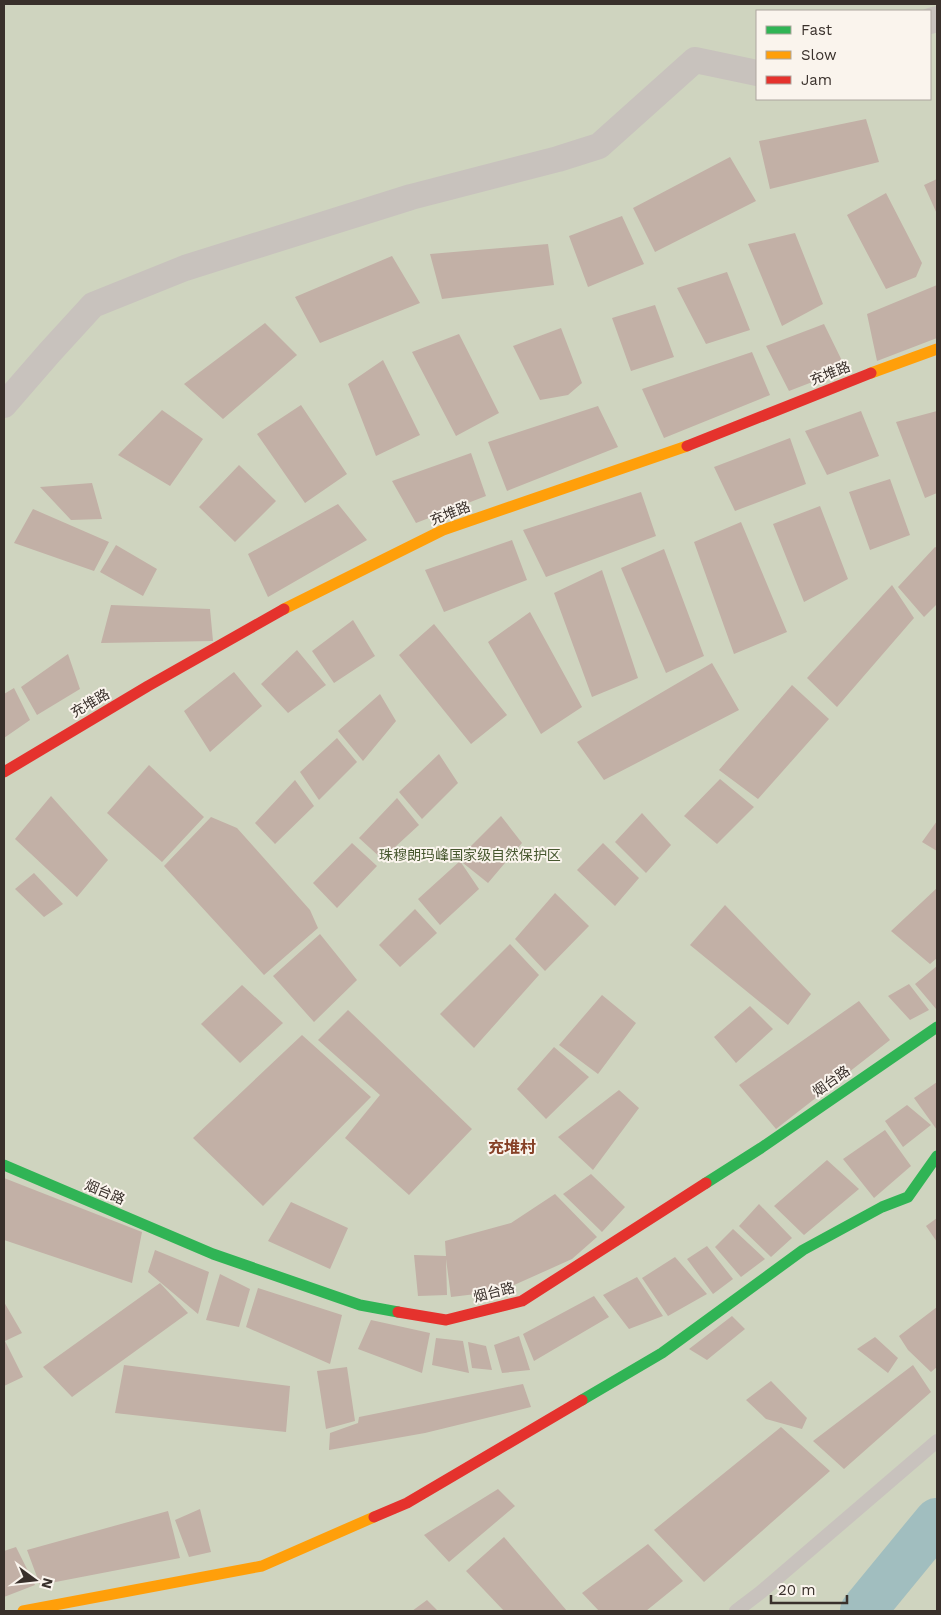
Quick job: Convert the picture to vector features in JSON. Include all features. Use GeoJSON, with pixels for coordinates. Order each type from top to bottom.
{"type":"FeatureCollection","features":[{"type":"Feature","properties":{"kind":"street"},"geometry":{"type":"LineString","coordinates":[[4,405],[93,305],[185,268],[392,203],[558,159],[599,146],[695,60],[756,73]]}},
{"type":"Feature","properties":{"kind":"street","name":"充堆路"},"geometry":{"type":"LineString","coordinates":[[4,772],[131,696],[301,599],[443,530],[690,445],[841,384],[937,349]]}},
{"type":"Feature","properties":{"kind":"street","name":"烟台路"},"geometry":{"type":"LineString","coordinates":[[4,1165],[213,1254],[360,1305],[446,1320],[522,1301],[761,1148],[937,1026]]}},
{"type":"Feature","properties":{"kind":"street"},"geometry":{"type":"LineString","coordinates":[[23,1611],[262,1566],[406,1503],[662,1353],[803,1250],[882,1207],[908,1197],[937,1156]]}},
{"type":"Feature","properties":{"kind":"lane"},"geometry":{"type":"LineString","coordinates":[[736,1611],[768,1586],[937,1440]]}},
{"type":"Feature","properties":{"kind":"green space","name":"珠穆朗玛峰国家级自然保护区"},"geometry":{"type":"Polygon","coordinates":[[[4,4],[937,4],[937,1611],[4,1611],[4,4]]]}},
{"type":"Feature","properties":{"kind":"building"},"geometry":{"type":"Polygon","coordinates":[[[866,119],[879,162],[770,189],[759,141],[866,119]]]}},
{"type":"Feature","properties":{"kind":"building"},"geometry":{"type":"Polygon","coordinates":[[[730,157],[756,201],[655,252],[633,208],[730,157]]]}},
{"type":"Feature","properties":{"kind":"building"},"geometry":{"type":"Polygon","coordinates":[[[937,179],[937,214],[924,185],[937,179]]]}},
{"type":"Feature","properties":{"kind":"building"},"geometry":{"type":"Polygon","coordinates":[[[886,193],[922,263],[916,277],[886,289],[847,215],[886,193]]]}},
{"type":"Feature","properties":{"kind":"building"},"geometry":{"type":"Polygon","coordinates":[[[622,216],[644,264],[588,287],[569,236],[622,216]]]}},
{"type":"Feature","properties":{"kind":"building"},"geometry":{"type":"Polygon","coordinates":[[[795,233],[823,304],[782,326],[748,244],[795,233]]]}},
{"type":"Feature","properties":{"kind":"building"},"geometry":{"type":"Polygon","coordinates":[[[548,244],[554,285],[442,299],[430,254],[548,244]]]}},
{"type":"Feature","properties":{"kind":"building"},"geometry":{"type":"Polygon","coordinates":[[[392,256],[420,303],[320,343],[295,297],[392,256]]]}},
{"type":"Feature","properties":{"kind":"building"},"geometry":{"type":"Polygon","coordinates":[[[727,272],[750,330],[706,344],[677,288],[727,272]]]}},
{"type":"Feature","properties":{"kind":"building"},"geometry":{"type":"Polygon","coordinates":[[[937,285],[937,338],[877,361],[867,314],[937,285]]]}},
{"type":"Feature","properties":{"kind":"building"},"geometry":{"type":"Polygon","coordinates":[[[655,305],[674,357],[631,371],[612,318],[655,305]]]}},
{"type":"Feature","properties":{"kind":"building"},"geometry":{"type":"Polygon","coordinates":[[[265,323],[297,355],[223,419],[184,384],[265,323]]]}},
{"type":"Feature","properties":{"kind":"building"},"geometry":{"type":"Polygon","coordinates":[[[824,324],[846,369],[789,391],[766,346],[824,324]]]}},
{"type":"Feature","properties":{"kind":"building"},"geometry":{"type":"Polygon","coordinates":[[[561,328],[582,383],[568,395],[540,400],[513,346],[561,328]]]}},
{"type":"Feature","properties":{"kind":"building"},"geometry":{"type":"Polygon","coordinates":[[[459,334],[499,413],[456,436],[412,352],[459,334]]]}},
{"type":"Feature","properties":{"kind":"building"},"geometry":{"type":"Polygon","coordinates":[[[752,352],[770,395],[664,438],[642,389],[752,352]]]}},
{"type":"Feature","properties":{"kind":"building"},"geometry":{"type":"Polygon","coordinates":[[[383,360],[420,435],[376,456],[348,384],[383,360]]]}},
{"type":"Feature","properties":{"kind":"building"},"geometry":{"type":"Polygon","coordinates":[[[301,405],[347,474],[305,503],[257,434],[301,405]]]}},
{"type":"Feature","properties":{"kind":"building"},"geometry":{"type":"Polygon","coordinates":[[[598,406],[618,447],[507,491],[488,442],[598,406]]]}},
{"type":"Feature","properties":{"kind":"building"},"geometry":{"type":"Polygon","coordinates":[[[162,410],[203,439],[170,486],[118,455],[162,410]]]}},
{"type":"Feature","properties":{"kind":"building"},"geometry":{"type":"Polygon","coordinates":[[[861,411],[879,456],[827,475],[805,431],[861,411]]]}},
{"type":"Feature","properties":{"kind":"building"},"geometry":{"type":"Polygon","coordinates":[[[937,411],[937,493],[925,498],[896,422],[937,411]]]}},
{"type":"Feature","properties":{"kind":"building"},"geometry":{"type":"Polygon","coordinates":[[[790,438],[806,484],[735,511],[714,467],[790,438]]]}},
{"type":"Feature","properties":{"kind":"building"},"geometry":{"type":"Polygon","coordinates":[[[471,453],[486,496],[416,523],[392,481],[471,453]]]}},
{"type":"Feature","properties":{"kind":"building"},"geometry":{"type":"Polygon","coordinates":[[[239,465],[276,501],[235,542],[199,507],[239,465]]]}},
{"type":"Feature","properties":{"kind":"building"},"geometry":{"type":"Polygon","coordinates":[[[890,479],[910,535],[870,550],[849,492],[890,479]]]}},
{"type":"Feature","properties":{"kind":"building"},"geometry":{"type":"Polygon","coordinates":[[[92,483],[102,519],[71,520],[40,487],[92,483]]]}},
{"type":"Feature","properties":{"kind":"building"},"geometry":{"type":"Polygon","coordinates":[[[641,492],[656,536],[546,577],[523,530],[641,492]]]}},
{"type":"Feature","properties":{"kind":"building"},"geometry":{"type":"Polygon","coordinates":[[[338,504],[367,540],[268,597],[248,554],[338,504]]]}},
{"type":"Feature","properties":{"kind":"building"},"geometry":{"type":"Polygon","coordinates":[[[820,506],[848,579],[804,602],[773,524],[820,506]]]}},
{"type":"Feature","properties":{"kind":"building"},"geometry":{"type":"Polygon","coordinates":[[[33,509],[109,542],[94,571],[14,543],[33,509]]]}},
{"type":"Feature","properties":{"kind":"building"},"geometry":{"type":"Polygon","coordinates":[[[741,522],[787,632],[734,654],[694,542],[741,522]]]}},
{"type":"Feature","properties":{"kind":"building"},"geometry":{"type":"Polygon","coordinates":[[[512,540],[527,580],[444,612],[425,570],[512,540]]]}},
{"type":"Feature","properties":{"kind":"building"},"geometry":{"type":"Polygon","coordinates":[[[116,545],[157,569],[143,596],[100,572],[116,545]]]}},
{"type":"Feature","properties":{"kind":"building"},"geometry":{"type":"Polygon","coordinates":[[[935,547],[937,548],[937,604],[924,617],[898,587],[935,547]]]}},
{"type":"Feature","properties":{"kind":"building"},"geometry":{"type":"Polygon","coordinates":[[[664,549],[704,656],[666,673],[621,568],[664,549]]]}},
{"type":"Feature","properties":{"kind":"building"},"geometry":{"type":"Polygon","coordinates":[[[602,570],[638,678],[592,697],[554,593],[602,570]]]}},
{"type":"Feature","properties":{"kind":"building"},"geometry":{"type":"Polygon","coordinates":[[[892,585],[914,618],[837,707],[807,678],[892,585]]]}},
{"type":"Feature","properties":{"kind":"building"},"geometry":{"type":"Polygon","coordinates":[[[111,605],[210,609],[213,641],[101,643],[111,605]]]}},
{"type":"Feature","properties":{"kind":"building"},"geometry":{"type":"Polygon","coordinates":[[[530,612],[582,707],[541,734],[488,642],[530,612]]]}},
{"type":"Feature","properties":{"kind":"building"},"geometry":{"type":"Polygon","coordinates":[[[353,620],[375,656],[334,683],[312,651],[353,620]]]}},
{"type":"Feature","properties":{"kind":"building"},"geometry":{"type":"Polygon","coordinates":[[[434,624],[507,715],[471,744],[399,655],[434,624]]]}},
{"type":"Feature","properties":{"kind":"building"},"geometry":{"type":"Polygon","coordinates":[[[297,650],[326,685],[288,713],[261,684],[297,650]]]}},
{"type":"Feature","properties":{"kind":"building"},"geometry":{"type":"Polygon","coordinates":[[[68,654],[80,689],[37,715],[21,687],[68,654]]]}},
{"type":"Feature","properties":{"kind":"building"},"geometry":{"type":"Polygon","coordinates":[[[712,663],[739,710],[604,780],[577,742],[712,663]]]}},
{"type":"Feature","properties":{"kind":"building"},"geometry":{"type":"Polygon","coordinates":[[[234,672],[262,706],[210,752],[184,711],[234,672]]]}},
{"type":"Feature","properties":{"kind":"building"},"geometry":{"type":"Polygon","coordinates":[[[792,685],[829,719],[758,799],[719,770],[792,685]]]}},
{"type":"Feature","properties":{"kind":"building"},"geometry":{"type":"Polygon","coordinates":[[[14,688],[30,720],[4,738],[4,694],[14,688]]]}},
{"type":"Feature","properties":{"kind":"building"},"geometry":{"type":"Polygon","coordinates":[[[380,694],[396,721],[363,761],[338,731],[380,694]]]}},
{"type":"Feature","properties":{"kind":"building"},"geometry":{"type":"Polygon","coordinates":[[[337,738],[357,762],[319,800],[300,772],[337,738]]]}},
{"type":"Feature","properties":{"kind":"building"},"geometry":{"type":"Polygon","coordinates":[[[439,754],[458,783],[422,819],[399,792],[439,754]]]}},
{"type":"Feature","properties":{"kind":"building"},"geometry":{"type":"Polygon","coordinates":[[[149,765],[204,817],[162,862],[107,813],[149,765]]]}},
{"type":"Feature","properties":{"kind":"building"},"geometry":{"type":"Polygon","coordinates":[[[720,779],[754,807],[717,844],[684,816],[720,779]]]}},
{"type":"Feature","properties":{"kind":"building"},"geometry":{"type":"Polygon","coordinates":[[[295,780],[314,806],[275,844],[255,823],[295,780]]]}},
{"type":"Feature","properties":{"kind":"building"},"geometry":{"type":"Polygon","coordinates":[[[51,796],[108,860],[77,897],[15,839],[51,796]]]}},
{"type":"Feature","properties":{"kind":"building"},"geometry":{"type":"Polygon","coordinates":[[[397,798],[419,825],[382,859],[359,838],[397,798]]]}},
{"type":"Feature","properties":{"kind":"building"},"geometry":{"type":"Polygon","coordinates":[[[642,813],[671,845],[646,873],[615,842],[642,813]]]}},
{"type":"Feature","properties":{"kind":"building"},"geometry":{"type":"Polygon","coordinates":[[[501,816],[522,843],[488,883],[458,859],[501,816]]]}},
{"type":"Feature","properties":{"kind":"building"},"geometry":{"type":"Polygon","coordinates":[[[211,817],[237,828],[310,910],[318,928],[264,975],[164,866],[211,817]]]}},
{"type":"Feature","properties":{"kind":"building"},"geometry":{"type":"Polygon","coordinates":[[[937,821],[937,851],[922,842],[937,821]]]}},
{"type":"Feature","properties":{"kind":"building"},"geometry":{"type":"Polygon","coordinates":[[[352,843],[377,866],[337,908],[313,883],[352,843]]]}},
{"type":"Feature","properties":{"kind":"building"},"geometry":{"type":"Polygon","coordinates":[[[603,843],[639,878],[615,906],[577,870],[603,843]]]}},
{"type":"Feature","properties":{"kind":"building"},"geometry":{"type":"Polygon","coordinates":[[[460,861],[479,889],[440,925],[418,899],[460,861]]]}},
{"type":"Feature","properties":{"kind":"building"},"geometry":{"type":"Polygon","coordinates":[[[34,873],[63,904],[44,917],[15,889],[34,873]]]}},
{"type":"Feature","properties":{"kind":"building"},"geometry":{"type":"Polygon","coordinates":[[[937,888],[937,958],[930,964],[891,931],[937,888]]]}},
{"type":"Feature","properties":{"kind":"building"},"geometry":{"type":"Polygon","coordinates":[[[555,893],[589,926],[545,971],[515,939],[555,893]]]}},
{"type":"Feature","properties":{"kind":"building"},"geometry":{"type":"Polygon","coordinates":[[[725,905],[811,994],[788,1025],[690,945],[725,905]]]}},
{"type":"Feature","properties":{"kind":"building"},"geometry":{"type":"Polygon","coordinates":[[[415,909],[437,933],[400,967],[379,945],[415,909]]]}},
{"type":"Feature","properties":{"kind":"building"},"geometry":{"type":"Polygon","coordinates":[[[320,934],[357,980],[314,1022],[273,976],[320,934]]]}},
{"type":"Feature","properties":{"kind":"building"},"geometry":{"type":"Polygon","coordinates":[[[510,944],[539,975],[474,1048],[440,1014],[510,944]]]}},
{"type":"Feature","properties":{"kind":"building"},"geometry":{"type":"Polygon","coordinates":[[[937,966],[937,1008],[936,1009],[915,984],[937,966]]]}},
{"type":"Feature","properties":{"kind":"building"},"geometry":{"type":"Polygon","coordinates":[[[909,984],[929,1010],[910,1020],[888,996],[909,984]]]}},
{"type":"Feature","properties":{"kind":"building"},"geometry":{"type":"Polygon","coordinates":[[[242,985],[283,1023],[240,1063],[201,1024],[242,985]]]}},
{"type":"Feature","properties":{"kind":"building"},"geometry":{"type":"Polygon","coordinates":[[[602,995],[636,1023],[598,1074],[559,1045],[602,995]]]}},
{"type":"Feature","properties":{"kind":"building"},"geometry":{"type":"Polygon","coordinates":[[[859,1001],[890,1040],[776,1129],[739,1085],[859,1001]]]}},
{"type":"Feature","properties":{"kind":"building"},"geometry":{"type":"Polygon","coordinates":[[[750,1006],[773,1029],[736,1063],[714,1037],[750,1006]]]}},
{"type":"Feature","properties":{"kind":"building"},"geometry":{"type":"Polygon","coordinates":[[[348,1010],[472,1129],[409,1195],[345,1138],[380,1095],[318,1040],[348,1010]]]}},
{"type":"Feature","properties":{"kind":"building"},"geometry":{"type":"Polygon","coordinates":[[[302,1035],[371,1097],[263,1206],[193,1138],[302,1035]]]}},
{"type":"Feature","properties":{"kind":"building"},"geometry":{"type":"Polygon","coordinates":[[[554,1047],[589,1077],[546,1119],[517,1089],[554,1047]]]}},
{"type":"Feature","properties":{"kind":"building"},"geometry":{"type":"Polygon","coordinates":[[[937,1082],[937,1130],[914,1098],[937,1082]]]}},
{"type":"Feature","properties":{"kind":"building"},"geometry":{"type":"Polygon","coordinates":[[[619,1090],[639,1108],[593,1170],[558,1137],[619,1090]]]}},
{"type":"Feature","properties":{"kind":"building"},"geometry":{"type":"Polygon","coordinates":[[[907,1105],[931,1125],[903,1147],[885,1121],[907,1105]]]}},
{"type":"Feature","properties":{"kind":"building"},"geometry":{"type":"Polygon","coordinates":[[[885,1130],[911,1166],[874,1198],[843,1159],[885,1130]]]}},
{"type":"Feature","properties":{"kind":"building"},"geometry":{"type":"Polygon","coordinates":[[[827,1160],[859,1189],[804,1235],[774,1206],[827,1160]]]}},
{"type":"Feature","properties":{"kind":"building"},"geometry":{"type":"Polygon","coordinates":[[[591,1174],[625,1207],[602,1232],[563,1194],[591,1174]]]}},
{"type":"Feature","properties":{"kind":"building"},"geometry":{"type":"Polygon","coordinates":[[[4,1178],[142,1232],[132,1283],[4,1240],[4,1178]]]}},
{"type":"Feature","properties":{"kind":"building"},"geometry":{"type":"Polygon","coordinates":[[[555,1194],[597,1237],[572,1259],[501,1291],[451,1297],[446,1259],[447,1295],[418,1296],[414,1255],[446,1256],[445,1241],[511,1223],[555,1194]]]}},
{"type":"Feature","properties":{"kind":"building"},"geometry":{"type":"Polygon","coordinates":[[[291,1202],[348,1228],[330,1269],[268,1241],[291,1202]]]}},
{"type":"Feature","properties":{"kind":"building"},"geometry":{"type":"Polygon","coordinates":[[[759,1204],[792,1238],[771,1257],[739,1226],[759,1204]]]}},
{"type":"Feature","properties":{"kind":"building"},"geometry":{"type":"Polygon","coordinates":[[[937,1218],[937,1242],[926,1226],[937,1218]]]}},
{"type":"Feature","properties":{"kind":"building"},"geometry":{"type":"Polygon","coordinates":[[[733,1229],[765,1259],[741,1277],[715,1247],[733,1229]]]}},
{"type":"Feature","properties":{"kind":"building"},"geometry":{"type":"Polygon","coordinates":[[[707,1246],[733,1279],[713,1294],[687,1259],[707,1246]]]}},
{"type":"Feature","properties":{"kind":"building"},"geometry":{"type":"Polygon","coordinates":[[[155,1250],[209,1272],[198,1314],[148,1272],[155,1250]]]}},
{"type":"Feature","properties":{"kind":"building"},"geometry":{"type":"Polygon","coordinates":[[[675,1257],[707,1294],[668,1316],[642,1278],[675,1257]]]}},
{"type":"Feature","properties":{"kind":"building"},"geometry":{"type":"Polygon","coordinates":[[[220,1274],[250,1289],[239,1327],[206,1320],[220,1274]]]}},
{"type":"Feature","properties":{"kind":"building"},"geometry":{"type":"Polygon","coordinates":[[[637,1277],[663,1316],[629,1329],[603,1295],[637,1277]]]}},
{"type":"Feature","properties":{"kind":"building"},"geometry":{"type":"Polygon","coordinates":[[[160,1283],[188,1313],[72,1397],[43,1367],[160,1283]]]}},
{"type":"Feature","properties":{"kind":"building"},"geometry":{"type":"Polygon","coordinates":[[[258,1288],[342,1315],[330,1364],[246,1327],[258,1288]]]}},
{"type":"Feature","properties":{"kind":"building"},"geometry":{"type":"Polygon","coordinates":[[[594,1296],[609,1317],[534,1361],[523,1334],[594,1296]]]}},
{"type":"Feature","properties":{"kind":"building"},"geometry":{"type":"Polygon","coordinates":[[[4,1302],[22,1333],[5,1341],[23,1377],[4,1386],[4,1302]]]}},
{"type":"Feature","properties":{"kind":"building"},"geometry":{"type":"Polygon","coordinates":[[[937,1307],[937,1367],[931,1372],[908,1350],[899,1336],[937,1307]]]}},
{"type":"Feature","properties":{"kind":"building"},"geometry":{"type":"Polygon","coordinates":[[[732,1316],[745,1329],[707,1360],[689,1349],[732,1316]]]}},
{"type":"Feature","properties":{"kind":"building"},"geometry":{"type":"Polygon","coordinates":[[[371,1320],[430,1333],[422,1373],[358,1349],[371,1320]]]}},
{"type":"Feature","properties":{"kind":"building"},"geometry":{"type":"Polygon","coordinates":[[[519,1336],[530,1370],[502,1373],[494,1345],[519,1336]]]}},
{"type":"Feature","properties":{"kind":"building"},"geometry":{"type":"Polygon","coordinates":[[[875,1337],[898,1358],[888,1373],[857,1349],[875,1337]]]}},
{"type":"Feature","properties":{"kind":"building"},"geometry":{"type":"Polygon","coordinates":[[[436,1338],[463,1341],[469,1373],[432,1365],[436,1338]]]}},
{"type":"Feature","properties":{"kind":"building"},"geometry":{"type":"Polygon","coordinates":[[[468,1342],[486,1346],[492,1370],[472,1368],[468,1342]]]}},
{"type":"Feature","properties":{"kind":"building"},"geometry":{"type":"Polygon","coordinates":[[[124,1365],[290,1386],[286,1432],[115,1413],[124,1365]]]}},
{"type":"Feature","properties":{"kind":"building"},"geometry":{"type":"Polygon","coordinates":[[[913,1365],[931,1392],[844,1469],[813,1441],[913,1365]]]}},
{"type":"Feature","properties":{"kind":"building"},"geometry":{"type":"Polygon","coordinates":[[[347,1367],[355,1421],[326,1429],[317,1371],[347,1367]]]}},
{"type":"Feature","properties":{"kind":"building"},"geometry":{"type":"Polygon","coordinates":[[[771,1381],[807,1418],[802,1429],[766,1419],[746,1400],[771,1381]]]}},
{"type":"Feature","properties":{"kind":"building"},"geometry":{"type":"Polygon","coordinates":[[[523,1384],[531,1407],[425,1433],[329,1450],[330,1433],[358,1423],[359,1417],[523,1384]]]}},
{"type":"Feature","properties":{"kind":"building"},"geometry":{"type":"Polygon","coordinates":[[[781,1427],[830,1471],[704,1582],[654,1530],[781,1427]]]}},
{"type":"Feature","properties":{"kind":"building"},"geometry":{"type":"Polygon","coordinates":[[[498,1489],[515,1506],[449,1562],[424,1535],[498,1489]]]}},
{"type":"Feature","properties":{"kind":"building"},"geometry":{"type":"Polygon","coordinates":[[[200,1509],[211,1552],[189,1557],[175,1520],[200,1509]]]}},
{"type":"Feature","properties":{"kind":"building"},"geometry":{"type":"Polygon","coordinates":[[[168,1511],[180,1558],[40,1585],[27,1550],[168,1511]]]}},
{"type":"Feature","properties":{"kind":"building"},"geometry":{"type":"Polygon","coordinates":[[[504,1537],[567,1611],[504,1611],[466,1571],[504,1537]]]}},
{"type":"Feature","properties":{"kind":"building"},"geometry":{"type":"Polygon","coordinates":[[[648,1544],[683,1581],[646,1611],[599,1611],[582,1593],[648,1544]]]}},
{"type":"Feature","properties":{"kind":"building"},"geometry":{"type":"Polygon","coordinates":[[[16,1547],[35,1585],[4,1597],[4,1551],[16,1547]]]}},
{"type":"Feature","properties":{"kind":"building"},"geometry":{"type":"Polygon","coordinates":[[[427,1600],[438,1611],[412,1611],[427,1600]]]}},
{"type":"Feature","properties":{"kind":"waterway"},"geometry":{"type":"LineString","coordinates":[[863,1611],[937,1521]]}},
{"type":"Feature","properties":{"kind":"traffic: fast"},"geometry":{"type":"LineString","coordinates":[[706,1183],[761,1148],[937,1027]]}},
{"type":"Feature","properties":{"kind":"traffic: fast"},"geometry":{"type":"LineString","coordinates":[[582,1400],[662,1353],[803,1250],[882,1207],[908,1197],[937,1156]]}},
{"type":"Feature","properties":{"kind":"traffic: fast"},"geometry":{"type":"LineString","coordinates":[[4,1165],[213,1254],[360,1305],[398,1312]]}},
{"type":"Feature","properties":{"kind":"traffic: slow"},"geometry":{"type":"LineString","coordinates":[[871,373],[937,349]]}},
{"type":"Feature","properties":{"kind":"traffic: slow"},"geometry":{"type":"LineString","coordinates":[[284,609],[443,530],[687,446]]}},
{"type":"Feature","properties":{"kind":"traffic: slow"},"geometry":{"type":"LineString","coordinates":[[23,1611],[262,1566],[374,1517]]}},
{"type":"Feature","properties":{"kind":"traffic: jam"},"geometry":{"type":"LineString","coordinates":[[687,446],[871,373]]}},
{"type":"Feature","properties":{"kind":"traffic: jam"},"geometry":{"type":"LineString","coordinates":[[4,772],[148,686],[284,609]]}},
{"type":"Feature","properties":{"kind":"traffic: jam"},"geometry":{"type":"LineString","coordinates":[[398,1312],[446,1320],[522,1301],[706,1183]]}},
{"type":"Feature","properties":{"kind":"traffic: jam"},"geometry":{"type":"LineString","coordinates":[[374,1517],[407,1503],[582,1400]]}},
{"type":"Feature","properties":{"kind":"district","name":"充堆村"},"geometry":{"type":"Point","coordinates":[512,1147]}}]}
